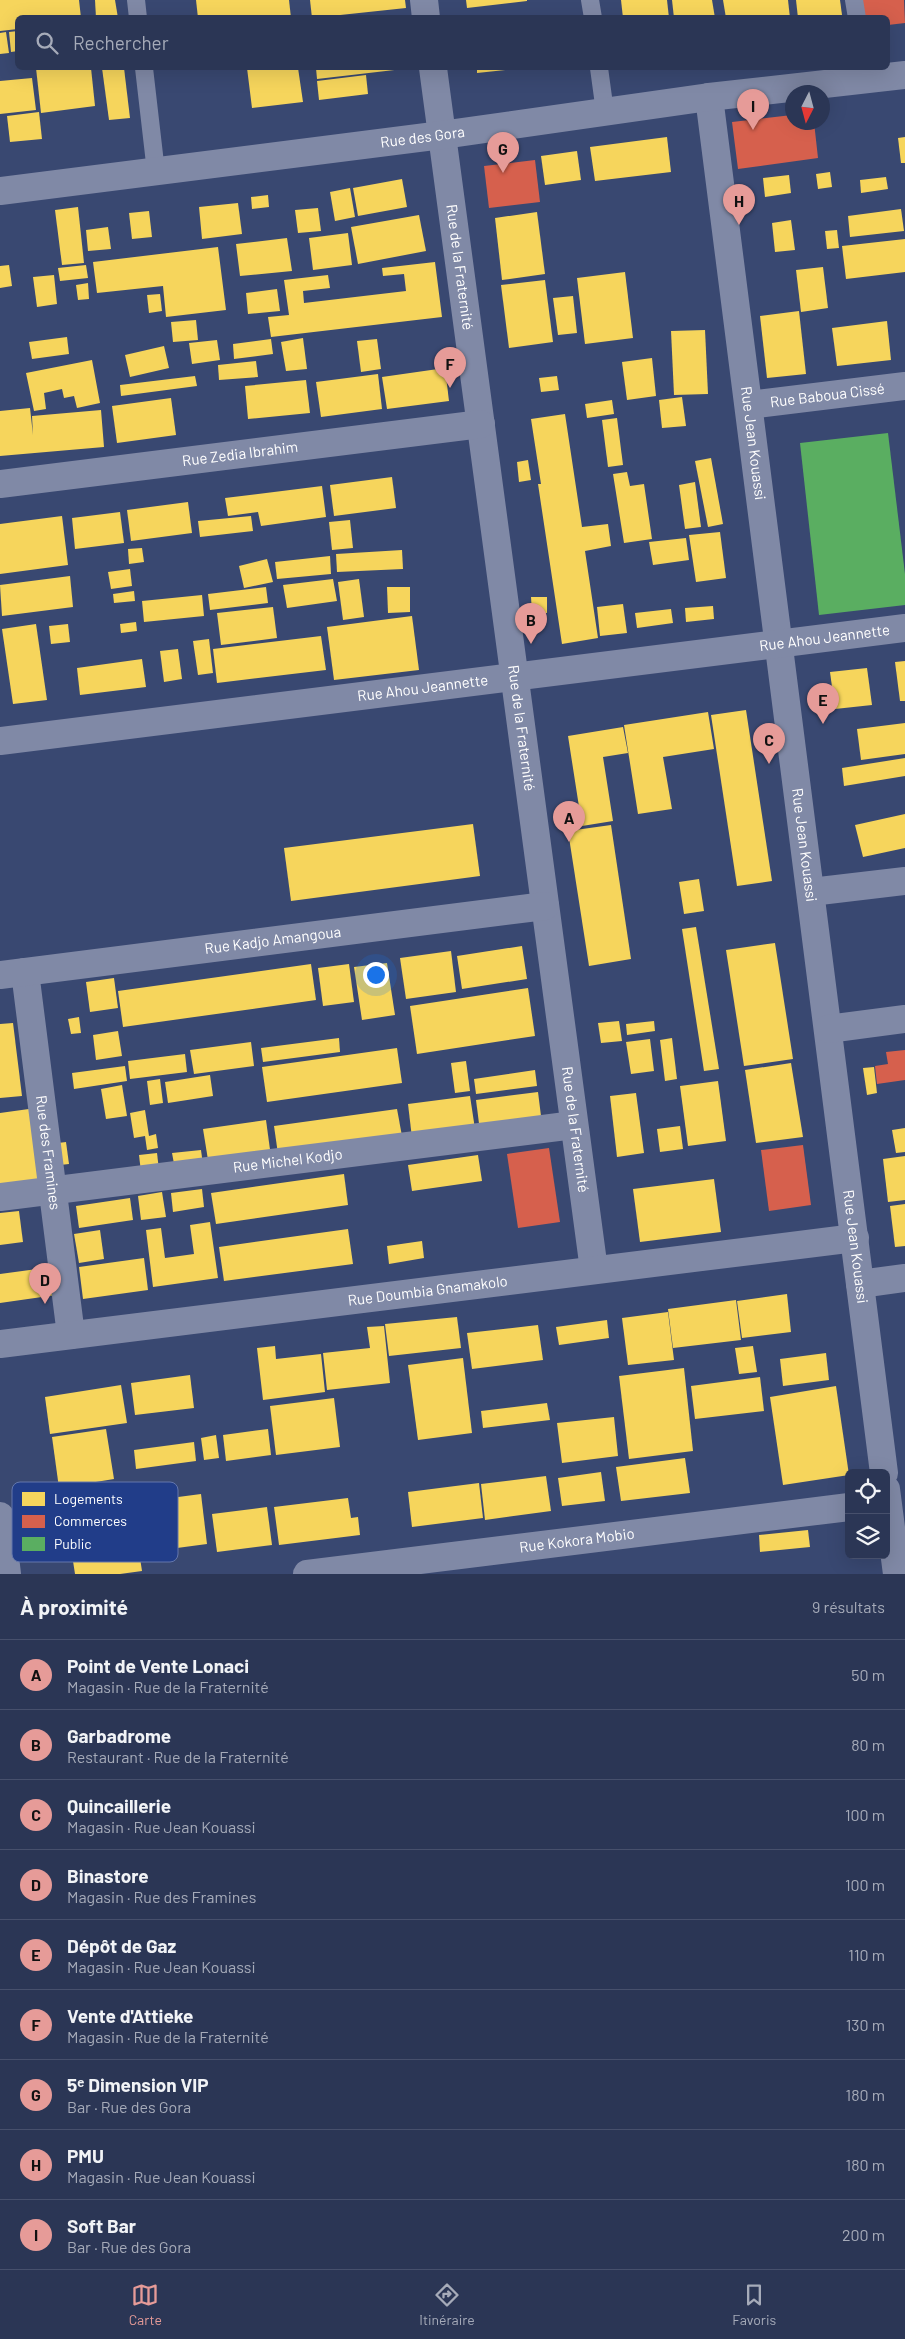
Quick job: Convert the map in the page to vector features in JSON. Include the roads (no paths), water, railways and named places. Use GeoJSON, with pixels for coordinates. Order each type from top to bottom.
{"type":"FeatureCollection","features":[{"type":"Feature","properties":{"kind":"street"},"geometry":{"type":"LineString","coordinates":[[424,0],[426,15]]}},
{"type":"Feature","properties":{"kind":"street","name":"Rue de la Fraternité"},"geometry":{"type":"LineString","coordinates":[[433,70],[594,1270]]}},
{"type":"Feature","properties":{"kind":"street","name":"Rue des Gora"},"geometry":{"type":"LineString","coordinates":[[0,191],[442,136],[863,74],[905,75]]}},
{"type":"Feature","properties":{"kind":"street","name":"Rue Jean Kouassi"},"geometry":{"type":"LineString","coordinates":[[709,97],[883,1469]]}},
{"type":"Feature","properties":{"kind":"street","name":"Rue Baboua Cissé"},"geometry":{"type":"LineString","coordinates":[[749,405],[905,386]]}},
{"type":"Feature","properties":{"kind":"street","name":"Rue Zedia Ibrahim"},"geometry":{"type":"LineString","coordinates":[[0,484],[480,424]]}},
{"type":"Feature","properties":{"kind":"street","name":"Rue Ahou Jeannette"},"geometry":{"type":"LineString","coordinates":[[0,741],[905,628]]}},
{"type":"Feature","properties":{"kind":"street"},"geometry":{"type":"LineString","coordinates":[[811,892],[905,881]]}},
{"type":"Feature","properties":{"kind":"street","name":"Rue Kadjo Amangoua"},"geometry":{"type":"LineString","coordinates":[[12,973],[545,906]]}},
{"type":"Feature","properties":{"kind":"street","name":"Rue des Framines"},"geometry":{"type":"LineString","coordinates":[[12,973],[53,1190],[71,1335]]}},
{"type":"Feature","properties":{"kind":"street"},"geometry":{"type":"LineString","coordinates":[[828,1029],[905,1019]]}},
{"type":"Feature","properties":{"kind":"street","name":"Rue Michel Kodjo"},"geometry":{"type":"LineString","coordinates":[[0,1197],[574,1125]]}},
{"type":"Feature","properties":{"kind":"street","name":"Rue Doumbia Gnamakolo"},"geometry":{"type":"LineString","coordinates":[[0,1344],[855,1238]]}},
{"type":"Feature","properties":{"kind":"street"},"geometry":{"type":"LineString","coordinates":[[860,1284],[905,1278]]}},
{"type":"Feature","properties":{"kind":"street","name":"Rue Kokora Mobio"},"geometry":{"type":"LineString","coordinates":[[307,1574],[845,1507]]}},
{"type":"Feature","properties":{"kind":"street"},"geometry":{"type":"LineString","coordinates":[[889,1514],[897,1574]]}},
{"type":"Feature","properties":{"kind":"street"},"geometry":{"type":"LineString","coordinates":[[0,1516],[7,1574]]}},
{"type":"Feature","properties":{"kind":"lane"},"geometry":{"type":"LineString","coordinates":[[136,0],[138,15]]}},
{"type":"Feature","properties":{"kind":"lane"},"geometry":{"type":"LineString","coordinates":[[590,0],[592,15]]}},
{"type":"Feature","properties":{"kind":"lane"},"geometry":{"type":"LineString","coordinates":[[854,0],[856,15]]}},
{"type":"Feature","properties":{"kind":"lane"},"geometry":{"type":"LineString","coordinates":[[144,70],[156,172]]}},
{"type":"Feature","properties":{"kind":"lane"},"geometry":{"type":"LineString","coordinates":[[599,70],[605,112]]}},
{"type":"Feature","properties":{"kind":"place","name":"Soft Bar"},"geometry":{"type":"Point","coordinates":[753,130]}},
{"type":"Feature","properties":{"kind":"place","name":"5ᵉ Dimension VIP"},"geometry":{"type":"Point","coordinates":[503,173]}},
{"type":"Feature","properties":{"kind":"place","name":"PMU"},"geometry":{"type":"Point","coordinates":[739,225]}},
{"type":"Feature","properties":{"kind":"place","name":"Vente d'Attieke"},"geometry":{"type":"Point","coordinates":[450,388]}},
{"type":"Feature","properties":{"kind":"place","name":"Garbadrome"},"geometry":{"type":"Point","coordinates":[531,644]}},
{"type":"Feature","properties":{"kind":"place","name":"Dépôt de Gaz"},"geometry":{"type":"Point","coordinates":[823,724]}},
{"type":"Feature","properties":{"kind":"place","name":"Quincaillerie"},"geometry":{"type":"Point","coordinates":[769,764]}},
{"type":"Feature","properties":{"kind":"place","name":"Point de Vente Lonaci"},"geometry":{"type":"Point","coordinates":[569,842]}},
{"type":"Feature","properties":{"kind":"place","name":"Binastore"},"geometry":{"type":"Point","coordinates":[45,1304]}}]}
